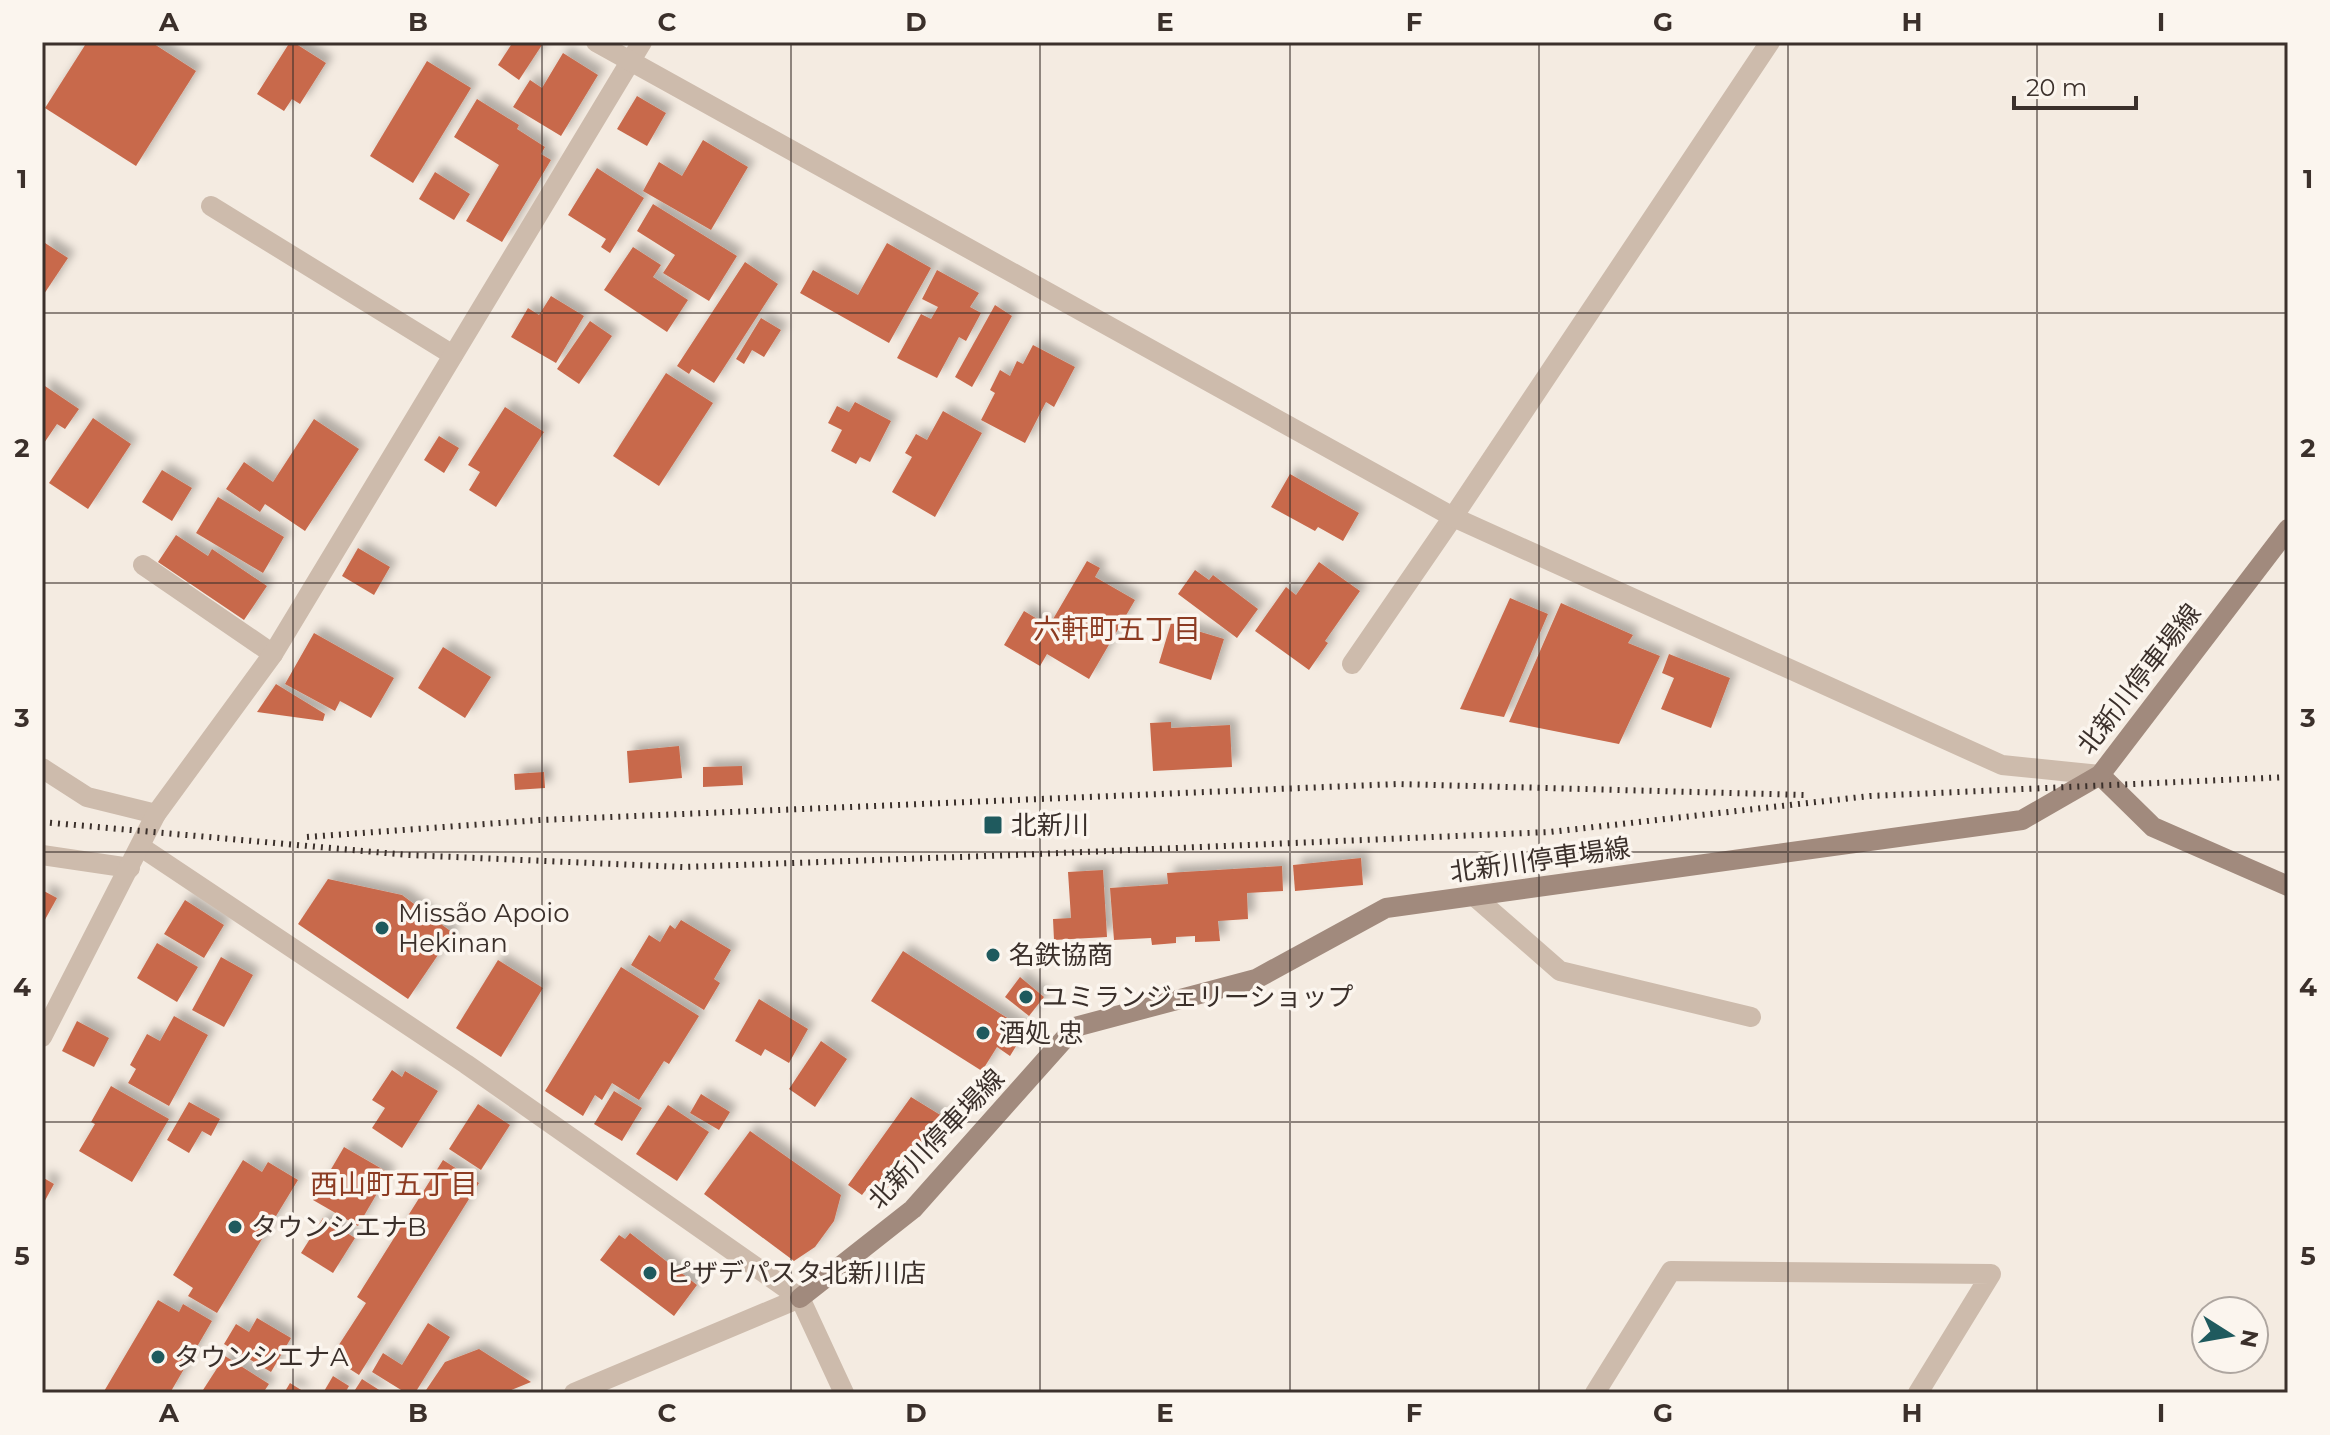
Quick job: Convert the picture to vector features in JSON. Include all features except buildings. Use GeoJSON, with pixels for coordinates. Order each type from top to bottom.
{"type":"FeatureCollection","features":[{"type":"Feature","properties":{"kind":"main road","name":"北新川停車場線"},"geometry":{"type":"LineString","coordinates":[[800,1298],[913,1209],[1075,1027],[1256,979],[1386,908],[2022,820],[2100,775],[2288,529]]}},
{"type":"Feature","properties":{"kind":"main road"},"geometry":{"type":"LineString","coordinates":[[2100,775],[2153,827],[2288,886]]}},
{"type":"Feature","properties":{"kind":"street"},"geometry":{"type":"LineString","coordinates":[[596,42],[1453,517],[2002,765],[2100,775]]}},
{"type":"Feature","properties":{"kind":"street"},"geometry":{"type":"LineString","coordinates":[[42,1037],[156,814],[273,654],[642,42]]}},
{"type":"Feature","properties":{"kind":"street"},"geometry":{"type":"LineString","coordinates":[[1352,664],[1770,42]]}},
{"type":"Feature","properties":{"kind":"street"},"geometry":{"type":"LineString","coordinates":[[211,206],[453,355]]}},
{"type":"Feature","properties":{"kind":"street"},"geometry":{"type":"LineString","coordinates":[[143,565],[273,654]]}},
{"type":"Feature","properties":{"kind":"street"},"geometry":{"type":"LineString","coordinates":[[42,768],[87,797],[156,814]]}},
{"type":"Feature","properties":{"kind":"street"},"geometry":{"type":"LineString","coordinates":[[141,847],[466,1064],[800,1298],[844,1393]]}},
{"type":"Feature","properties":{"kind":"street"},"geometry":{"type":"LineString","coordinates":[[42,855],[130,868]]}},
{"type":"Feature","properties":{"kind":"street"},"geometry":{"type":"LineString","coordinates":[[1474,896],[1560,971],[1751,1017]]}},
{"type":"Feature","properties":{"kind":"street"},"geometry":{"type":"LineString","coordinates":[[1595,1393],[1671,1271],[1991,1274],[1918,1393]]}},
{"type":"Feature","properties":{"kind":"street"},"geometry":{"type":"LineString","coordinates":[[574,1393],[800,1298]]}},
{"type":"Feature","properties":{"kind":"railway"},"geometry":{"type":"LineString","coordinates":[[42,822],[408,855],[683,867],[1550,832],[1870,796],[2288,777]]}},
{"type":"Feature","properties":{"kind":"railway"},"geometry":{"type":"LineString","coordinates":[[307,837],[540,820],[1397,784],[1806,795]]}},
{"type":"Feature","properties":{"kind":"place","name":"北新川"},"geometry":{"type":"Point","coordinates":[993,825]}},
{"type":"Feature","properties":{"kind":"place","name":"Missão Apoio Hekinan"},"geometry":{"type":"Point","coordinates":[382,928]}},
{"type":"Feature","properties":{"kind":"place","name":"名鉄協商"},"geometry":{"type":"Point","coordinates":[993,955]}},
{"type":"Feature","properties":{"kind":"place","name":"ユミランジェリーショップ"},"geometry":{"type":"Point","coordinates":[1026,997]}},
{"type":"Feature","properties":{"kind":"place","name":"酒処 忠"},"geometry":{"type":"Point","coordinates":[983,1033]}},
{"type":"Feature","properties":{"kind":"place","name":"タウンシエナB"},"geometry":{"type":"Point","coordinates":[235,1227]}},
{"type":"Feature","properties":{"kind":"place","name":"ピザデパスタ北新川店"},"geometry":{"type":"Point","coordinates":[650,1273]}},
{"type":"Feature","properties":{"kind":"place","name":"タウンシエナA"},"geometry":{"type":"Point","coordinates":[158,1357]}},
{"type":"Feature","properties":{"kind":"district","name":"六軒町五丁目"},"geometry":{"type":"Point","coordinates":[1117,629]}},
{"type":"Feature","properties":{"kind":"district","name":"西山町五丁目"},"geometry":{"type":"Point","coordinates":[394,1184]}}]}
